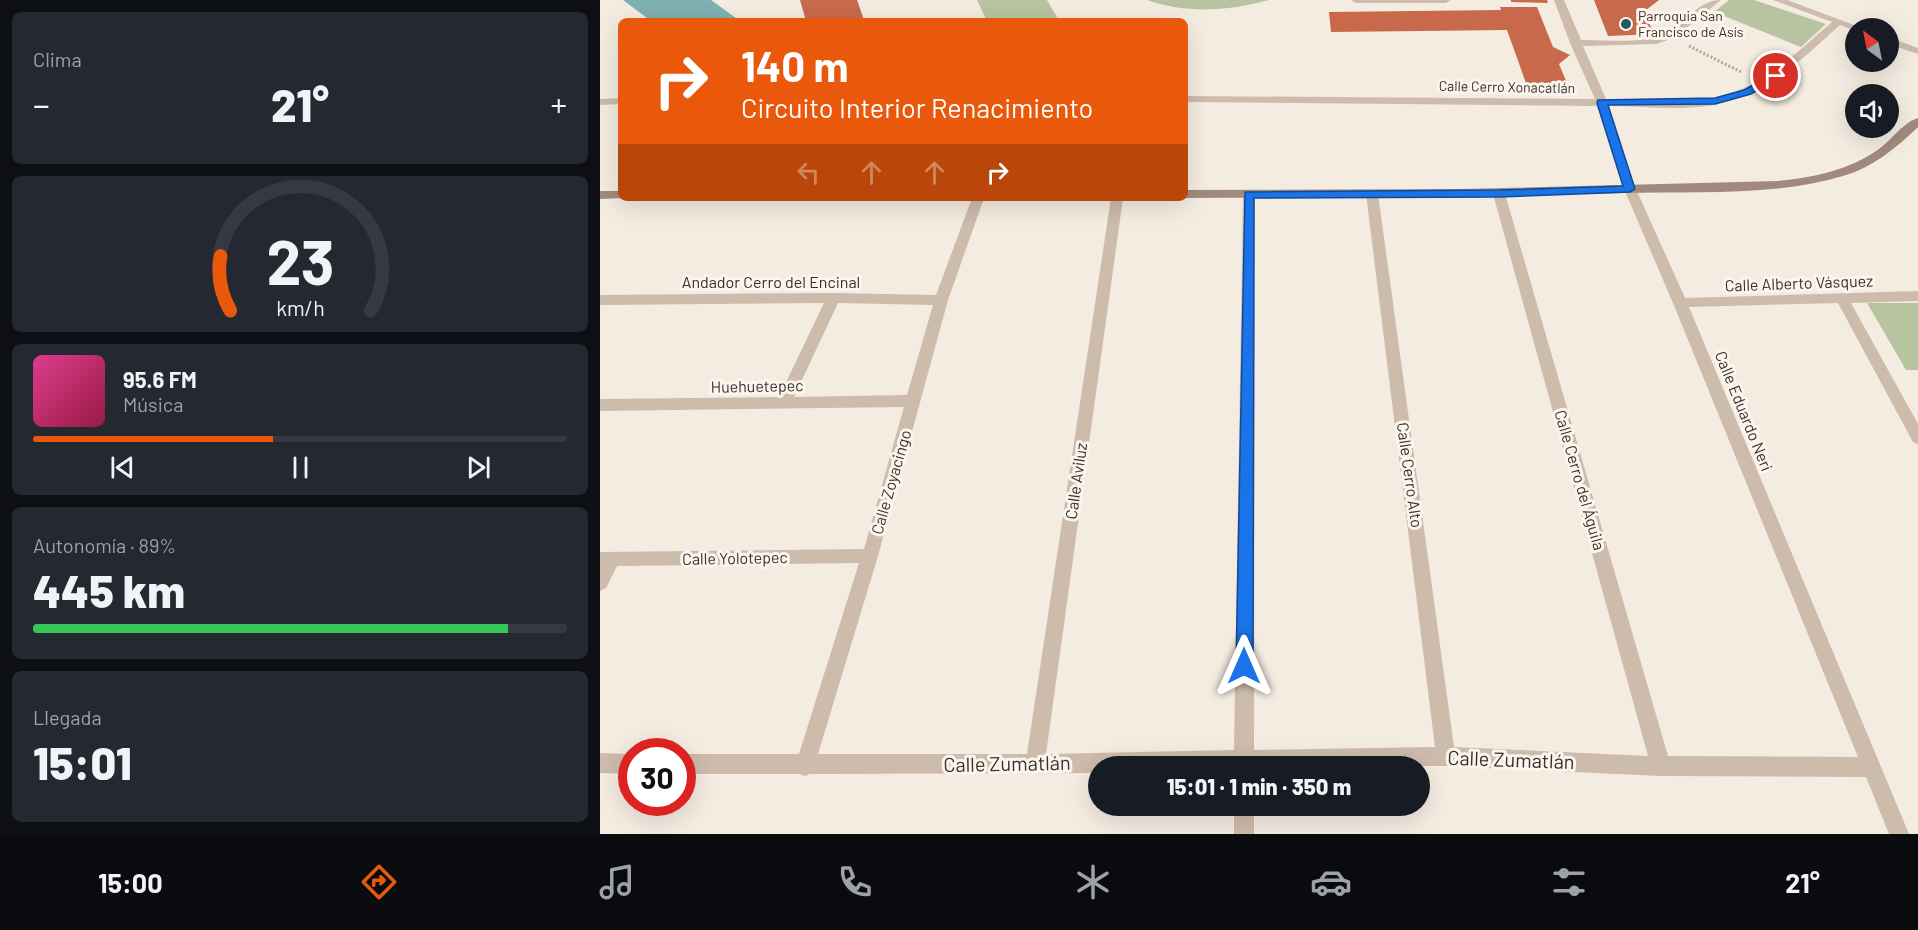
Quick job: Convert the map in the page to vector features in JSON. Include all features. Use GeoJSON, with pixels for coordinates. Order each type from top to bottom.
{"type":"FeatureCollection","features":[{"type":"Feature","properties":{"kind":"main road"},"geometry":{"type":"LineString","coordinates":[[1188,194],[1499,194],[1781,186],[1829,177],[1865,165],[1890,149],[1918,121]]}},
{"type":"Feature","properties":{"kind":"main road"},"geometry":{"type":"LineString","coordinates":[[600,195],[618,195]]}},
{"type":"Feature","properties":{"kind":"street"},"geometry":{"type":"LineString","coordinates":[[1356,0],[1446,0]]}},
{"type":"Feature","properties":{"kind":"street","name":"Calle Eduardo Neri"},"geometry":{"type":"LineString","coordinates":[[1559,0],[1575,43],[1602,103],[1630,189],[1680,303],[1899,834]]}},
{"type":"Feature","properties":{"kind":"street"},"geometry":{"type":"LineString","coordinates":[[1575,43],[1652,42],[1670,36],[1716,0]]}},
{"type":"Feature","properties":{"kind":"street"},"geometry":{"type":"LineString","coordinates":[[1778,0],[1845,24]]}},
{"type":"Feature","properties":{"kind":"street","name":"Calle Cerro Xonacatlán"},"geometry":{"type":"LineString","coordinates":[[1188,99],[1602,103],[1715,101],[1748,92],[1776,76],[1838,22]]}},
{"type":"Feature","properties":{"kind":"street"},"geometry":{"type":"LineString","coordinates":[[1899,44],[1918,51]]}},
{"type":"Feature","properties":{"kind":"street"},"geometry":{"type":"LineString","coordinates":[[600,102],[618,101]]}},
{"type":"Feature","properties":{"kind":"street","name":"Calle Cerro Alto"},"geometry":{"type":"LineString","coordinates":[[1372,194],[1446,756]]}},
{"type":"Feature","properties":{"kind":"street","name":"Calle Cerro del Águila"},"geometry":{"type":"LineString","coordinates":[[1499,194],[1660,766]]}},
{"type":"Feature","properties":{"kind":"street"},"geometry":{"type":"LineString","coordinates":[[1244,756],[1249,195]]}},
{"type":"Feature","properties":{"kind":"street","name":"Calle Zoyacingo"},"geometry":{"type":"LineString","coordinates":[[805,766],[870,556],[941,300],[977,201]]}},
{"type":"Feature","properties":{"kind":"street","name":"Calle Aviluz"},"geometry":{"type":"LineString","coordinates":[[1035,764],[1117,201]]}},
{"type":"Feature","properties":{"kind":"street","name":"Calle Alberto Vásquez"},"geometry":{"type":"LineString","coordinates":[[1680,303],[1918,296]]}},
{"type":"Feature","properties":{"kind":"street"},"geometry":{"type":"LineString","coordinates":[[783,404],[834,298]]}},
{"type":"Feature","properties":{"kind":"street","name":"Andador Cerro del Encinal"},"geometry":{"type":"LineString","coordinates":[[600,300],[834,298],[941,300]]}},
{"type":"Feature","properties":{"kind":"street"},"geometry":{"type":"LineString","coordinates":[[1843,300],[1918,438]]}},
{"type":"Feature","properties":{"kind":"street","name":"Huehuetepec"},"geometry":{"type":"LineString","coordinates":[[600,405],[913,401]]}},
{"type":"Feature","properties":{"kind":"street","name":"Calle Yolotepec"},"geometry":{"type":"LineString","coordinates":[[606,559],[870,556]]}},
{"type":"Feature","properties":{"kind":"street"},"geometry":{"type":"LineString","coordinates":[[600,583],[606,559]]}},
{"type":"Feature","properties":{"kind":"street","name":"Calle Zumatlán"},"geometry":{"type":"LineString","coordinates":[[1430,757],[1660,766],[1871,767]]}},
{"type":"Feature","properties":{"kind":"street"},"geometry":{"type":"LineString","coordinates":[[600,763],[618,764]]}},
{"type":"Feature","properties":{"kind":"street","name":"Calle Zumatlán"},"geometry":{"type":"LineString","coordinates":[[696,764],[805,766],[1088,764]]}},
{"type":"Feature","properties":{"kind":"street"},"geometry":{"type":"LineString","coordinates":[[1244,816],[1244,834]]}},
{"type":"Feature","properties":{"kind":"path"},"geometry":{"type":"LineString","coordinates":[[1670,36],[1764,83]]}},
{"type":"Feature","properties":{"kind":"green space"},"geometry":{"type":"Polygon","coordinates":[[[977,0],[1047,0],[1057,18],[986,18],[977,0]]]}},
{"type":"Feature","properties":{"kind":"green space"},"geometry":{"type":"Polygon","coordinates":[[[1147,0],[1269,0],[1223,9],[1192,9],[1147,0]]]}},
{"type":"Feature","properties":{"kind":"green space"},"geometry":{"type":"Polygon","coordinates":[[[1729,0],[1754,0],[1826,24],[1801,47],[1714,12],[1729,0]]]}},
{"type":"Feature","properties":{"kind":"green space"},"geometry":{"type":"Polygon","coordinates":[[[1867,303],[1918,303],[1918,370],[1906,370],[1867,303]]]}},
{"type":"Feature","properties":{"kind":"water"},"geometry":{"type":"Polygon","coordinates":[[[623,0],[711,0],[736,18],[647,18],[623,0]]]}},
{"type":"Feature","properties":{"kind":"building"},"geometry":{"type":"Polygon","coordinates":[[[800,0],[857,0],[863,18],[805,18],[800,0]]]}},
{"type":"Feature","properties":{"kind":"building"},"geometry":{"type":"Polygon","coordinates":[[[1511,0],[1547,0],[1548,3],[1511,2],[1511,0]]]}},
{"type":"Feature","properties":{"kind":"building","name":"Parroquia San Francisco de Asís"},"geometry":{"type":"Polygon","coordinates":[[[1594,0],[1659,0],[1642,13],[1656,34],[1608,36],[1594,0]]]}},
{"type":"Feature","properties":{"kind":"building"},"geometry":{"type":"Polygon","coordinates":[[[1500,7],[1537,7],[1553,47],[1570,55],[1559,64],[1567,83],[1526,83],[1507,30],[1331,32],[1329,12],[1501,10],[1500,7]]]}},
{"type":"Feature","properties":{"kind":"place","name":"Parroquia San Francisco de Asís"},"geometry":{"type":"Point","coordinates":[1626,24]}},
{"type":"Feature","properties":{"kind":"route"},"geometry":{"type":"LineString","coordinates":[[1244,666],[1249,195],[1499,194],[1630,189],[1602,103],[1665,104],[1715,101],[1748,92],[1776,76]]}}]}
